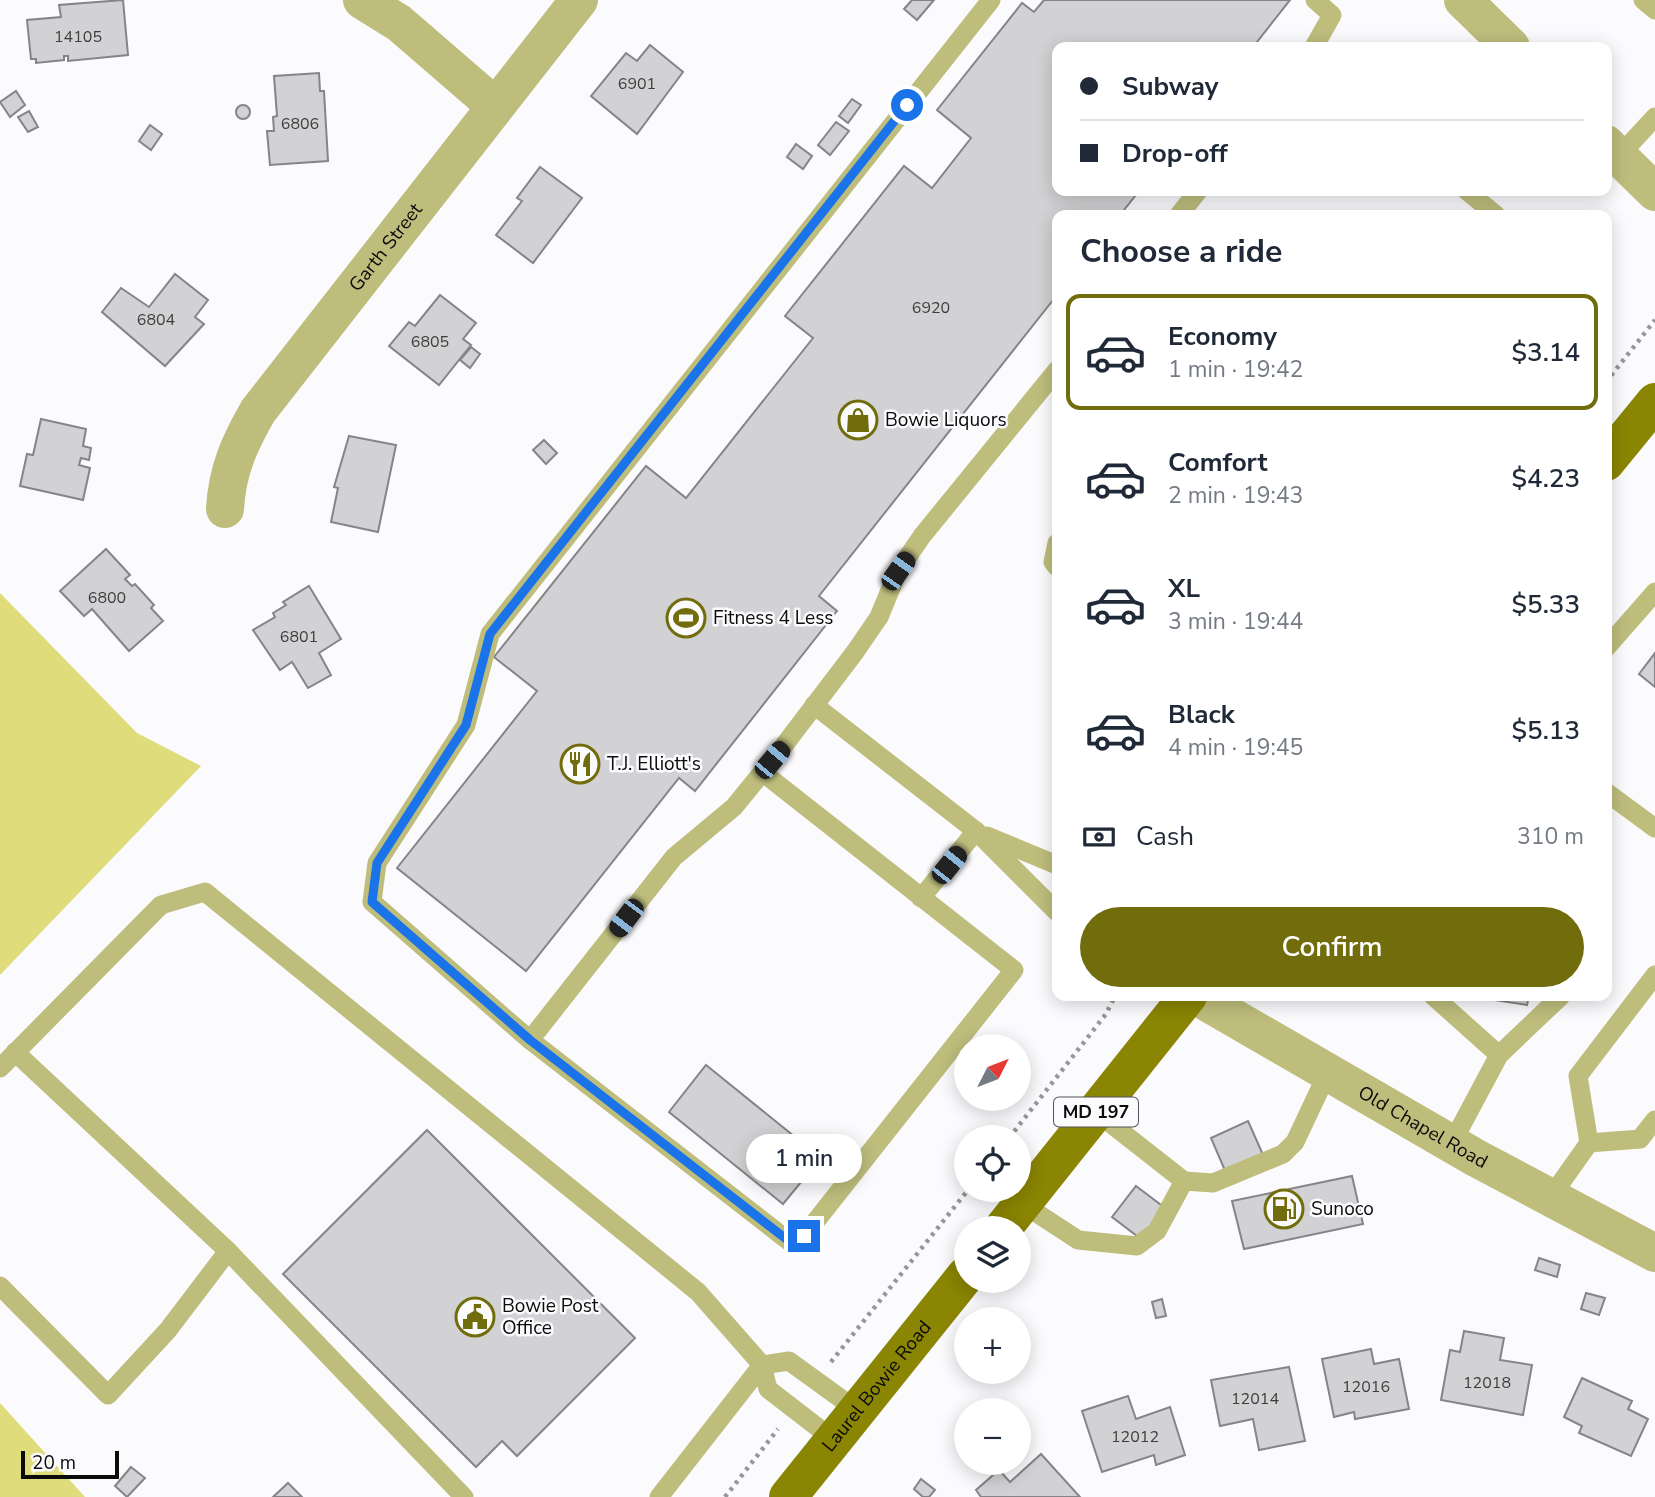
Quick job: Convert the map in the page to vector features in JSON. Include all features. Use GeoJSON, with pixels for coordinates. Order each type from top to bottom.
{"type":"FeatureCollection","features":[{"type":"Feature","properties":{"kind":"main road"},"geometry":{"type":"LineString","coordinates":[[1612,455],[1655,402]]}},
{"type":"Feature","properties":{"kind":"main road","name":"MD 197"},"geometry":{"type":"LineString","coordinates":[[1013,1216],[1184,1001]]}},
{"type":"Feature","properties":{"kind":"main road","name":"Laurel Bowie Road"},"geometry":{"type":"LineString","coordinates":[[788,1497],[954,1290]]}},
{"type":"Feature","properties":{"kind":"street"},"geometry":{"type":"LineString","coordinates":[[362,0],[399,23],[495,106]]}},
{"type":"Feature","properties":{"kind":"street","name":"Garth Street"},"geometry":{"type":"LineString","coordinates":[[225,509],[233,458],[258,411],[579,0]]}},
{"type":"Feature","properties":{"kind":"street"},"geometry":{"type":"LineString","coordinates":[[1463,0],[1506,42]]}},
{"type":"Feature","properties":{"kind":"street"},"geometry":{"type":"LineString","coordinates":[[1613,150],[1655,192]]}},
{"type":"Feature","properties":{"kind":"street","name":"Old Chapel Road"},"geometry":{"type":"LineString","coordinates":[[1205,1001],[1550,1198],[1655,1253]]}},
{"type":"Feature","properties":{"kind":"lane"},"geometry":{"type":"LineString","coordinates":[[762,772],[1014,970],[804,1236],[790,1242],[530,1040],[372,902],[377,863],[466,725],[490,634],[991,0]]}},
{"type":"Feature","properties":{"kind":"lane"},"geometry":{"type":"LineString","coordinates":[[1315,0],[1332,15],[1317,42]]}},
{"type":"Feature","properties":{"kind":"lane"},"geometry":{"type":"LineString","coordinates":[[1643,0],[1655,10]]}},
{"type":"Feature","properties":{"kind":"lane"},"geometry":{"type":"LineString","coordinates":[[1613,150],[1655,117]]}},
{"type":"Feature","properties":{"kind":"lane"},"geometry":{"type":"LineString","coordinates":[[1183,210],[1194,196]]}},
{"type":"Feature","properties":{"kind":"lane"},"geometry":{"type":"LineString","coordinates":[[1473,196],[1490,210]]}},
{"type":"Feature","properties":{"kind":"lane"},"geometry":{"type":"LineString","coordinates":[[530,1040],[674,857],[734,807],[762,772],[879,617],[898,571],[922,536],[1052,376]]}},
{"type":"Feature","properties":{"kind":"lane"},"geometry":{"type":"LineString","coordinates":[[1612,641],[1655,592]]}},
{"type":"Feature","properties":{"kind":"lane"},"geometry":{"type":"LineString","coordinates":[[814,705],[976,831],[1052,907]]}},
{"type":"Feature","properties":{"kind":"lane"},"geometry":{"type":"LineString","coordinates":[[1612,796],[1655,828]]}},
{"type":"Feature","properties":{"kind":"lane"},"geometry":{"type":"LineString","coordinates":[[922,898],[976,831]]}},
{"type":"Feature","properties":{"kind":"lane"},"geometry":{"type":"LineString","coordinates":[[976,831],[1052,863]]}},
{"type":"Feature","properties":{"kind":"lane"},"geometry":{"type":"LineString","coordinates":[[0,1068],[161,905],[205,892],[698,1292],[762,1365],[768,1389],[792,1411],[834,1440]]}},
{"type":"Feature","properties":{"kind":"lane"},"geometry":{"type":"LineString","coordinates":[[1550,1198],[1588,1143],[1578,1076],[1655,975]]}},
{"type":"Feature","properties":{"kind":"lane"},"geometry":{"type":"LineString","coordinates":[[1439,1001],[1499,1055]]}},
{"type":"Feature","properties":{"kind":"lane"},"geometry":{"type":"LineString","coordinates":[[1452,1143],[1499,1055],[1556,1001]]}},
{"type":"Feature","properties":{"kind":"lane"},"geometry":{"type":"LineString","coordinates":[[15,1052],[228,1251],[464,1497]]}},
{"type":"Feature","properties":{"kind":"lane"},"geometry":{"type":"LineString","coordinates":[[1096,1112],[1184,1181],[1213,1183],[1283,1154],[1295,1142],[1328,1072]]}},
{"type":"Feature","properties":{"kind":"lane"},"geometry":{"type":"LineString","coordinates":[[1588,1143],[1640,1139],[1655,1120]]}},
{"type":"Feature","properties":{"kind":"lane"},"geometry":{"type":"LineString","coordinates":[[1031,1223],[1078,1240],[1137,1246],[1157,1231],[1184,1181]]}},
{"type":"Feature","properties":{"kind":"lane"},"geometry":{"type":"LineString","coordinates":[[0,1286],[108,1395],[168,1330],[228,1251]]}},
{"type":"Feature","properties":{"kind":"lane"},"geometry":{"type":"LineString","coordinates":[[659,1497],[762,1365],[789,1361],[858,1411]]}},
{"type":"Feature","properties":{"kind":"path"},"geometry":{"type":"LineString","coordinates":[[1612,374],[1655,320]]}},
{"type":"Feature","properties":{"kind":"path"},"geometry":{"type":"LineString","coordinates":[[1019,1125],[1106,1014],[1112,1001]]}},
{"type":"Feature","properties":{"kind":"path"},"geometry":{"type":"LineString","coordinates":[[816,1381],[958,1202]]}},
{"type":"Feature","properties":{"kind":"path"},"geometry":{"type":"LineString","coordinates":[[725,1497],[792,1411]]}},
{"type":"Feature","properties":{"kind":"shaded area"},"geometry":{"type":"Polygon","coordinates":[[[0,593],[137,733],[201,766],[0,975],[0,593]]]}},
{"type":"Feature","properties":{"kind":"shaded area"},"geometry":{"type":"Polygon","coordinates":[[[0,1403],[85,1497],[0,1497],[0,1403]]]}},
{"type":"Feature","properties":{"kind":"building"},"geometry":{"type":"Polygon","coordinates":[[[123,0],[128,55],[68,61],[68,56],[64,56],[64,60],[36,63],[36,59],[31,59],[27,20],[61,17],[59,5],[123,0]]]}},
{"type":"Feature","properties":{"kind":"building"},"geometry":{"type":"Polygon","coordinates":[[[912,0],[934,0],[917,20],[904,9],[912,0]]]}},
{"type":"Feature","properties":{"kind":"building"},"geometry":{"type":"Polygon","coordinates":[[[1044,0],[1290,0],[1257,42],[1052,42],[1052,196],[1135,196],[1124,210],[1052,210],[1052,301],[819,596],[837,611],[695,791],[679,778],[526,971],[397,868],[537,691],[494,657],[646,466],[686,498],[813,338],[785,316],[904,166],[932,188],[971,138],[937,110],[1022,3],[1034,12],[1044,0]]]}},
{"type":"Feature","properties":{"kind":"building"},"geometry":{"type":"Polygon","coordinates":[[[650,45],[683,72],[637,134],[591,96],[626,53],[637,61],[650,45]]]}},
{"type":"Feature","properties":{"kind":"building"},"geometry":{"type":"Polygon","coordinates":[[[319,73],[320,91],[324,91],[328,161],[270,165],[267,131],[274,131],[273,117],[277,116],[274,76],[319,73]]]}},
{"type":"Feature","properties":{"kind":"building"},"geometry":{"type":"Polygon","coordinates":[[[16,91],[25,105],[10,117],[0,102],[16,91]]]}},
{"type":"Feature","properties":{"kind":"building"},"geometry":{"type":"Polygon","coordinates":[[[852,99],[861,105],[848,123],[839,116],[852,99]]]}},
{"type":"Feature","properties":{"kind":"building"},"geometry":{"type":"Polygon","coordinates":[[[240,105],[246,105],[250,112],[246,119],[240,119],[236,115],[236,109],[240,105]]]}},
{"type":"Feature","properties":{"kind":"building"},"geometry":{"type":"Polygon","coordinates":[[[29,111],[38,127],[28,132],[18,117],[29,111]]]}},
{"type":"Feature","properties":{"kind":"building"},"geometry":{"type":"Polygon","coordinates":[[[836,122],[849,131],[830,155],[818,145],[836,122]]]}},
{"type":"Feature","properties":{"kind":"building"},"geometry":{"type":"Polygon","coordinates":[[[150,125],[162,134],[151,150],[139,141],[150,125]]]}},
{"type":"Feature","properties":{"kind":"building"},"geometry":{"type":"Polygon","coordinates":[[[796,144],[812,156],[803,169],[787,157],[796,144]]]}},
{"type":"Feature","properties":{"kind":"building"},"geometry":{"type":"Polygon","coordinates":[[[540,167],[582,198],[533,263],[496,235],[522,201],[517,198],[540,167]]]}},
{"type":"Feature","properties":{"kind":"building"},"geometry":{"type":"Polygon","coordinates":[[[175,274],[208,300],[195,317],[204,324],[165,366],[102,312],[121,288],[149,307],[175,274]]]}},
{"type":"Feature","properties":{"kind":"building"},"geometry":{"type":"Polygon","coordinates":[[[440,295],[476,323],[463,339],[471,345],[439,385],[389,346],[409,322],[415,326],[440,295]]]}},
{"type":"Feature","properties":{"kind":"building"},"geometry":{"type":"Polygon","coordinates":[[[471,347],[480,354],[470,368],[460,360],[471,347]]]}},
{"type":"Feature","properties":{"kind":"building"},"geometry":{"type":"Polygon","coordinates":[[[41,419],[86,429],[83,446],[91,448],[89,460],[81,458],[79,465],[90,468],[83,500],[20,486],[27,454],[33,455],[41,419]]]}},
{"type":"Feature","properties":{"kind":"building"},"geometry":{"type":"Polygon","coordinates":[[[349,436],[396,445],[378,532],[331,522],[338,488],[334,487],[349,436]]]}},
{"type":"Feature","properties":{"kind":"building"},"geometry":{"type":"Polygon","coordinates":[[[544,440],[557,453],[546,464],[533,450],[544,440]]]}},
{"type":"Feature","properties":{"kind":"building"},"geometry":{"type":"Polygon","coordinates":[[[106,549],[130,575],[125,579],[132,586],[135,584],[154,605],[151,608],[163,621],[129,651],[92,609],[84,616],[60,591],[106,549]]]}},
{"type":"Feature","properties":{"kind":"building"},"geometry":{"type":"Polygon","coordinates":[[[309,586],[341,639],[319,653],[331,675],[308,688],[292,662],[280,670],[253,630],[275,617],[273,613],[286,605],[283,602],[309,586]]]}},
{"type":"Feature","properties":{"kind":"building"},"geometry":{"type":"Polygon","coordinates":[[[1655,653],[1655,687],[1639,674],[1655,653]]]}},
{"type":"Feature","properties":{"kind":"building"},"geometry":{"type":"Polygon","coordinates":[[[1501,1001],[1528,1001],[1527,1005],[1501,1001]]]}},
{"type":"Feature","properties":{"kind":"building"},"geometry":{"type":"Polygon","coordinates":[[[706,1065],[821,1158],[783,1204],[669,1112],[706,1065]]]}},
{"type":"Feature","properties":{"kind":"building"},"geometry":{"type":"Polygon","coordinates":[[[1248,1121],[1264,1157],[1226,1173],[1211,1138],[1248,1121]]]}},
{"type":"Feature","properties":{"kind":"building"},"geometry":{"type":"Polygon","coordinates":[[[427,1130],[635,1338],[517,1456],[502,1441],[476,1467],[283,1274],[427,1130]]]}},
{"type":"Feature","properties":{"kind":"building"},"geometry":{"type":"Polygon","coordinates":[[[1352,1176],[1363,1224],[1244,1249],[1232,1201],[1352,1176]]]}},
{"type":"Feature","properties":{"kind":"building"},"geometry":{"type":"Polygon","coordinates":[[[1136,1186],[1165,1208],[1141,1239],[1112,1217],[1136,1186]]]}},
{"type":"Feature","properties":{"kind":"building"},"geometry":{"type":"Polygon","coordinates":[[[1539,1258],[1560,1265],[1557,1277],[1535,1270],[1539,1258]]]}},
{"type":"Feature","properties":{"kind":"building"},"geometry":{"type":"Polygon","coordinates":[[[1586,1293],[1605,1298],[1599,1315],[1581,1309],[1586,1293]]]}},
{"type":"Feature","properties":{"kind":"building"},"geometry":{"type":"Polygon","coordinates":[[[1162,1299],[1166,1316],[1156,1318],[1152,1302],[1162,1299]]]}},
{"type":"Feature","properties":{"kind":"building"},"geometry":{"type":"Polygon","coordinates":[[[1464,1331],[1504,1338],[1500,1360],[1532,1365],[1523,1415],[1441,1400],[1450,1350],[1460,1352],[1464,1331]]]}},
{"type":"Feature","properties":{"kind":"building"},"geometry":{"type":"Polygon","coordinates":[[[1371,1349],[1374,1364],[1399,1359],[1409,1409],[1355,1419],[1354,1412],[1334,1417],[1322,1359],[1371,1349]]]}},
{"type":"Feature","properties":{"kind":"building"},"geometry":{"type":"Polygon","coordinates":[[[1289,1367],[1305,1441],[1259,1450],[1253,1419],[1220,1426],[1211,1380],[1289,1367]]]}},
{"type":"Feature","properties":{"kind":"building"},"geometry":{"type":"Polygon","coordinates":[[[1582,1378],[1632,1401],[1628,1409],[1648,1419],[1631,1456],[1579,1433],[1582,1426],[1564,1417],[1582,1378]]]}},
{"type":"Feature","properties":{"kind":"building"},"geometry":{"type":"Polygon","coordinates":[[[1128,1396],[1136,1419],[1170,1407],[1185,1455],[1156,1465],[1154,1455],[1102,1472],[1082,1411],[1128,1396]]]}},
{"type":"Feature","properties":{"kind":"building"},"geometry":{"type":"Polygon","coordinates":[[[1041,1454],[1080,1497],[981,1497],[976,1490],[993,1475],[1004,1475],[1010,1482],[1018,1475],[1031,1475],[1031,1463],[1041,1454]]]}},
{"type":"Feature","properties":{"kind":"building"},"geometry":{"type":"Polygon","coordinates":[[[131,1467],[145,1478],[127,1497],[115,1486],[131,1467]]]}},
{"type":"Feature","properties":{"kind":"building"},"geometry":{"type":"Polygon","coordinates":[[[921,1479],[935,1490],[929,1497],[923,1497],[914,1489],[921,1479]]]}},
{"type":"Feature","properties":{"kind":"building"},"geometry":{"type":"Polygon","coordinates":[[[288,1483],[302,1497],[273,1497],[288,1483]]]}},
{"type":"Feature","properties":{"kind":"place","name":"Bowie Liquors"},"geometry":{"type":"Point","coordinates":[858,420]}},
{"type":"Feature","properties":{"kind":"place","name":"Fitness 4 Less"},"geometry":{"type":"Point","coordinates":[686,618]}},
{"type":"Feature","properties":{"kind":"place","name":"T.J. Elliott's"},"geometry":{"type":"Point","coordinates":[580,764]}},
{"type":"Feature","properties":{"kind":"place","name":"Sunoco"},"geometry":{"type":"Point","coordinates":[1284,1209]}},
{"type":"Feature","properties":{"kind":"place","name":"Bowie Post Office"},"geometry":{"type":"Point","coordinates":[475,1317]}},
{"type":"Feature","properties":{"kind":"route"},"geometry":{"type":"LineString","coordinates":[[804,1236],[790,1242],[530,1040],[372,902],[377,863],[466,725],[490,634],[789,251],[907,105]]}}]}
